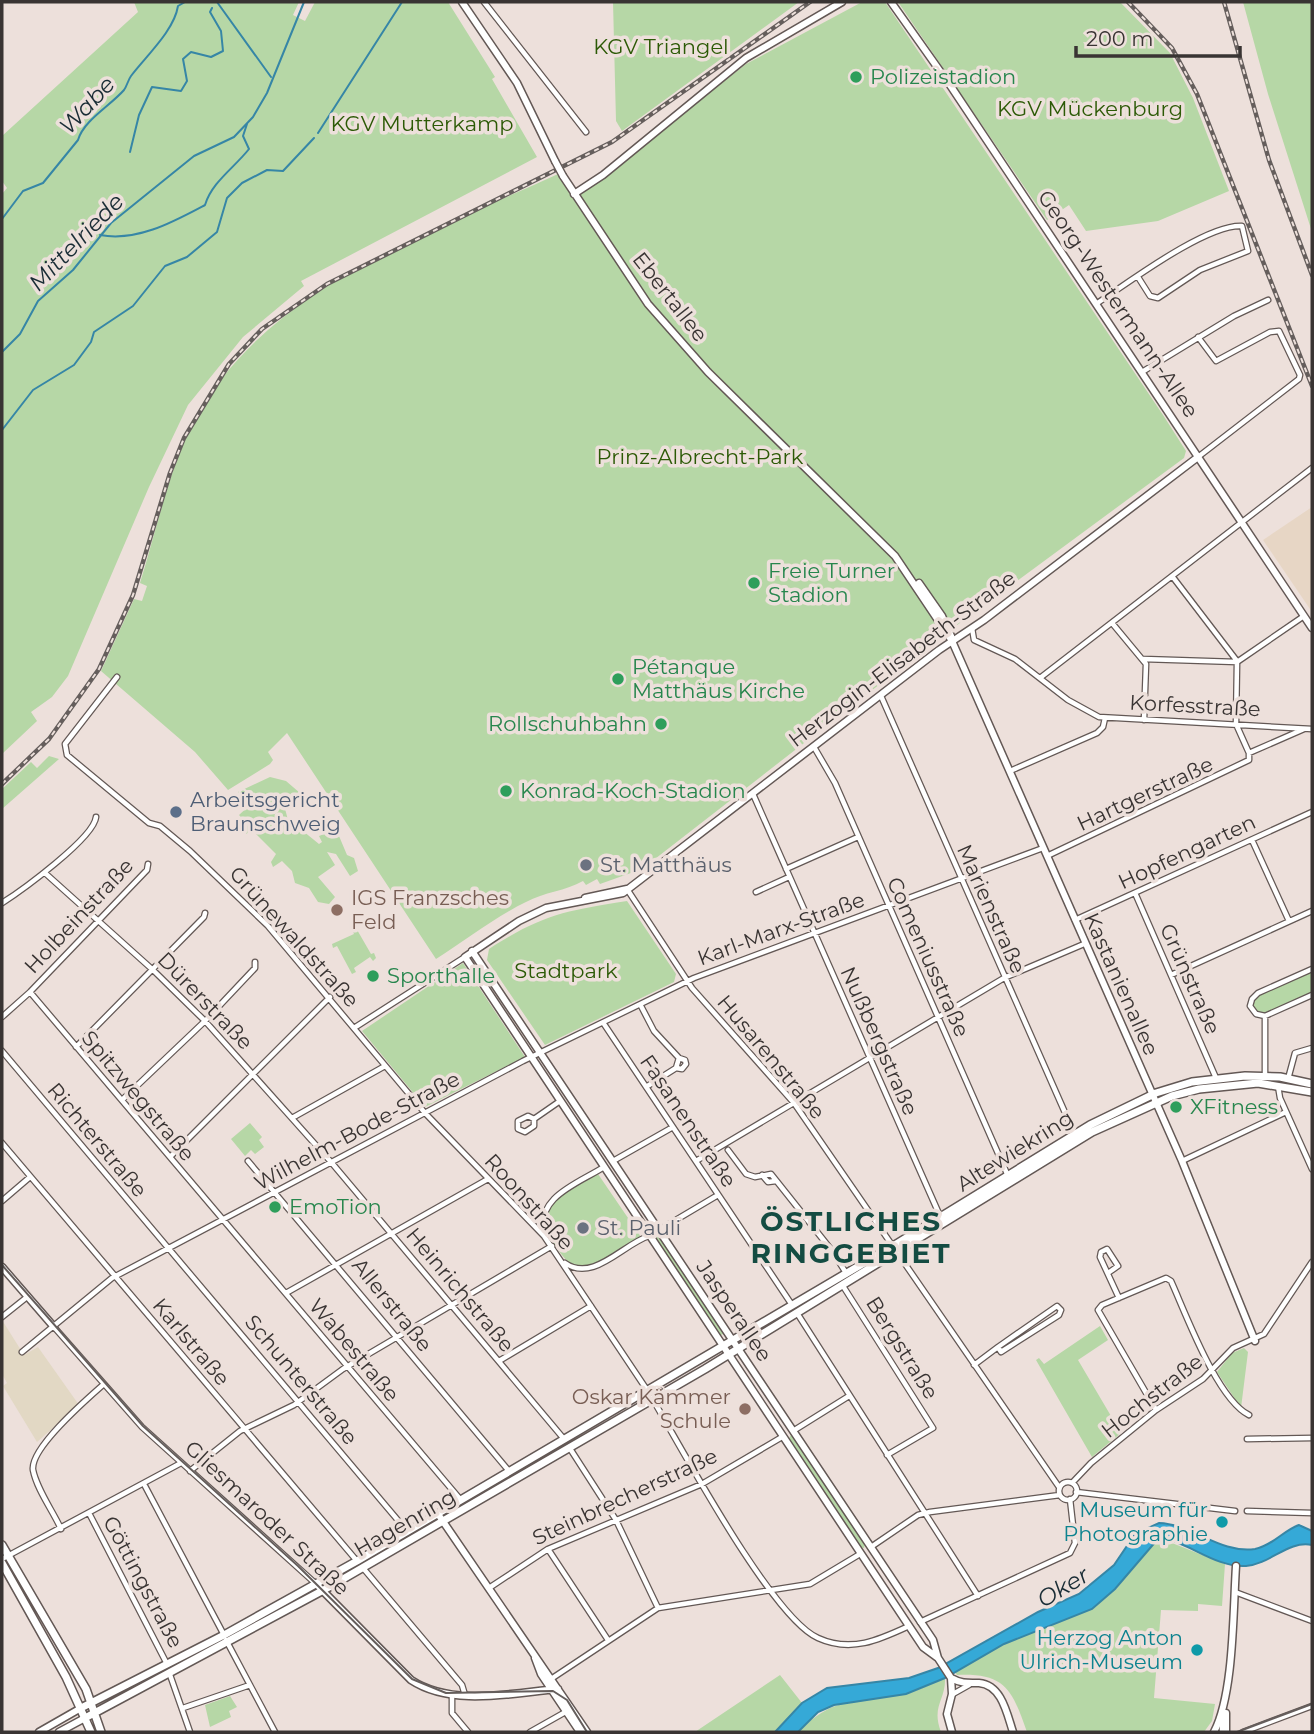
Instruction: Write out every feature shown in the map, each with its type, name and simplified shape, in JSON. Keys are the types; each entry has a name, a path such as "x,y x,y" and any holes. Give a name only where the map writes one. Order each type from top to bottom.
{"main road":[{"name":"Altewiekring","path":"722,1346 847,1274 894,1251 1074,1133 1151,1096 1180,1084 1216,1078 1265,1077 1312,1084"},
{"name":"Altewiekring","path":"727,1355 843,1286 941,1217 1092,1132 1182,1093 1214,1086 1278,1085 1312,1092"},
{"name":"Hagenring","path":"225,1638 408,1531 440,1518 461,1500 722,1346"},
{"name":"Hagenring","path":"85,1718 168,1668 363,1568 440,1518 727,1355"},
{"path":"2,1545 4,1559 91,1732"},
{"path":"4,1559 91,1702 100,1732"},
{"name":"Hagenring","path":"81,1708 168,1668"}],"street":[{"name":"Ebertallee","path":"462,2 513,75 574,194 648,304 708,372 878,537 907,571 952,641"},
{"path":"484,2 586,132"},
{"path":"574,194 603,175 746,58 842,2"},
{"name":"Georg-Westermann-Allee","path":"891,2 1312,628"},
{"path":"1096,304 1138,277 1196,241 1240,225 1248,251 1212,264 1155,299 1138,277"},
{"path":"1142,372 1198,337 1268,300"},
{"path":"1198,337 1216,361 1270,332 1279,331 1299,379 1198,457"},
{"name":"Herzogin-Elisabeth-Straße","path":"354,1028 533,913 627,889 1198,457"},
{"path":"1040,678 1312,468"},
{"path":"1171,576 1237,662 1236,724 1249,753"},
{"path":"1143,659 1237,662 1304,616"},
{"path":"1112,623 1143,659 1146,671 1144,720"},
{"path":"972,628 974,640 1004,652 1079,708 1105,718"},
{"name":"Kastanienallee","path":"952,641 1182,1161 1255,1341"},
{"name":"Grünewaldstraße","path":"117,677 65,744 67,755 211,869 268,926 425,1113"},
{"name":"Marienstraße","path":"881,696 1074,1133"},
{"name":"Korfesstraße","path":"1010,771 1097,733 1104,727 1105,718 1312,729"},
{"name":"Hartgerstraße","path":"1047,856 1232,771 1249,760 1249,753 1305,728"},
{"name":"Comeniusstraße","path":"814,747 830,772 1009,1178"},
{"name":"Nußbergstraße","path":"753,794 941,1217"},
{"name":"Hopfengarten","path":"1074,921 1312,812"},
{"path":"2,903 46,873 85,835 95,823 96,817"},
{"path":"786,869 858,837"},
{"path":"1252,840 1289,921"},
{"name":"Karl-Marx-Straße","path":"687,981 1043,848"},
{"name":"Holbeinstraße","path":"2,1017 100,921 147,870 148,864"},
{"name":"Dürerstraße","path":"46,873 205,1021 331,1162"},
{"path":"757,892 789,877"},
{"name":"Husarenstraße","path":"627,889 687,981 794,1103 1059,1487"},
{"name":"Grünstraße","path":"1135,892 1216,1078"},
{"path":"1171,975 1312,911"},
{"path":"76,1047 204,917 205,912"},
{"path":"696,1161 1004,978 1084,944"},
{"name":"Jasperallee","path":"472,951 933,1640 938,1658 951,1678 953,1694 947,1710 952,1732"},
{"name":"Jasperallee","path":"465,957 860,1554 923,1647 938,1658"},
{"path":"121,1100 205,1021 255,968 255,962"},
{"path":"1312,969 1253,997 1250,1003 1253,1012 1265,1016 1312,995"},
{"name":"Wilhelm-Bode-Straße","path":"22,1352 116,1276 531,1058 687,981"},
{"name":"Spitzwegstraße","path":"30,992 223,1220"},
{"path":"170,1157 330,997"},
{"path":"641,1006 654,1031 679,1058 685,1060 686,1064 682,1069 676,1068"},
{"path":"1265,1016 1265,1077"},
{"name":"Fasanenstraße","path":"604,1024 792,1306"},
{"path":"1288,1079 1295,1053 1312,1048"},
{"name":"Richterstraße","path":"2,1051 170,1248"},
{"path":"646,1087 676,1068 679,1058"},
{"path":"292,1118 384,1066"},
{"path":"1278,1085 1286,1112 1312,1169"},
{"path":"534,1119 560,1101"},
{"path":"1182,1161 1286,1112"},
{"name":"Roonstraße","path":"425,1113 544,1236 647,1390"},
{"path":"544,1236 544,1213 551,1200 673,1127"},
{"name":"Karlstraße","path":"2,1143 357,1561"},
{"path":"728,1150 746,1174 755,1177 769,1173 833,1252 847,1274"},
{"name":"Allerstraße","path":"248,1161 337,1263 509,1471"},
{"name":"Heinrichstraße","path":"331,1162 564,1439"},
{"path":"2,1201 30,1177"},
{"path":"286,1293 488,1179"},
{"path":"561,1260 576,1269 593,1267 718,1195"},
{"name":"Wabestraße","path":"223,1220 461,1500"},
{"path":"190,1471 245,1430 298,1401 348,1367 552,1247"},
{"name":"Schunterstraße","path":"170,1248 408,1531"},
{"path":"1108,1273 1118,1266 1107,1249 1100,1255 1108,1273 1119,1297"},
{"path":"1255,1341 1267,1331 1310,1271 1312,1262"},
{"name":"Gliesmaroder Straße","path":"2,1267 142,1427 315,1584 411,1680 431,1691 452,1695 555,1689"},
{"path":"1156,1410 1098,1311 1100,1306 1119,1297 1169,1278 1213,1371 1241,1411 1249,1415"},
{"name":"Bergstraße","path":"843,1286 933,1428 887,1455"},
{"path":"2,1317 27,1297"},
{"path":"499,1362 591,1306"},
{"path":"974,1365 998,1347 1054,1307 1060,1308 1059,1315 1004,1352 998,1347"},
{"path":"797,1314 978,1596"},
{"name":"Hochstraße","path":"1072,1483 1091,1463 1156,1410 1213,1371 1233,1348 1255,1341"},
{"path":"61,1529 35,1476 35,1455 104,1384"},
{"name":"Steinbrecherstraße","path":"489,1588 548,1549 702,1484 849,1396"},
{"path":"652,1398 702,1484 771,1590 805,1630 839,1644 875,1642 1070,1553 1075,1543 1070,1499 1076,1492"},
{"path":"1247,1439 1312,1438"},
{"path":"569,1447 616,1520 658,1608"},
{"path":"4,1559 145,1486 181,1463"},
{"path":"1060,1495 1059,1487 1062,1483 1072,1483 1076,1492"},
{"path":"145,1486 275,1732"},
{"path":"1076,1492 1235,1511"},
{"path":"549,1680 658,1608 815,1583 923,1514 1060,1495 1070,1499"},
{"path":"1247,1511 1312,1513"},
{"name":"Göttingstraße","path":"90,1515 168,1668 190,1732"},
{"path":"440,1518 534,1656 580,1732"},
{"path":"548,1549 608,1640"},
{"path":"1224,1732 1236,1566"},
{"path":"363,1568 462,1685 465,1695"},
{"path":"1234,1591 1312,1621"},
{"path":"951,1678 970,1684 983,1684 997,1692 1013,1732"},
{"path":"1224,1732 1222,1717 1227,1682"},
{"path":"953,1694 970,1684"},
{"path":"183,1709 250,1685"},
{"path":"452,1695 453,1716 468,1732"},
{"path":"1243,1732 1312,1706"},
{"path":"39,1732 81,1708"},
{"path":"530,1732 568,1710"},
{"path":"568,1710 587,1732"},
{"path":"1214,1732 1222,1717"},
{"path":"59,1732 85,1718"}],"shaded area":[{"path":"1312,507 1312,612 1263,540"},
{"path":"2,1320 24,1355 38,1347 79,1405 37,1442 3,1386 7,1383 2,1374"}],"green space":[{"name":"KGV Mutterkamp","path":"134,2 299,2 293,15 305,21 315,2 448,2 495,77 492,79 537,157 301,281 304,286 243,337 188,405 149,487 68,676 52,697 31,712 37,721 2,754 2,194 7,188 2,181 2,136 138,12"},
{"name":"KGV Triangel","path":"613,2 799,2 622,131 616,121"},
{"name":"Prinz-Albrecht-Park","path":"862,2 885,2 1163,415 1186,451 1184,458 934,642 642,869 600,884 597,879 586,885 583,881 533,899 503,915 436,959 287,733 268,752 273,760 270,764 228,790 195,752 101,671 134,599 142,601 147,586 140,583 169,484 191,427 221,379 259,338 303,302 402,244 558,174 572,197 590,187 746,64"},
{"name":"KGV Mückenburg","path":"898,2 1120,2 1170,53 1193,98 1229,191 1158,221 1086,231 1069,205 1047,220"},
{"path":"1243,2 1312,2 1312,232 1268,94"},
{"path":"49,756 59,759 2,809 2,789 31,762 37,768"},
{"path":"270,777 286,781 300,793 284,805 288,820 298,822 303,831 319,844 322,842 319,836 332,831 339,836 347,855 354,858 358,871 350,876 336,854 327,852 335,865 318,877 335,897 329,904 318,902 309,888 295,883 292,871 282,861 273,867 271,862 276,854 252,830 246,834 242,831 248,825 239,815 251,804 238,792"},
{"name":"Stadtpark","path":"627,901 676,974 674,982 545,1045 487,960 489,949 540,921 587,908"},
{"path":"356,928 376,958 373,961 370,957 354,968 356,972 352,974 337,946 333,948 332,944 354,934 352,930"},
{"name":"Stadtpark","path":"463,963 525,1057 425,1107 362,1031"},
{"path":"1312,969 1312,995 1265,1016 1251,1009 1253,997"},
{"path":"250,1123 262,1137 259,1140 264,1147 255,1154 251,1150 245,1156 231,1139"},
{"path":"598,1174 641,1237 598,1263 578,1267 564,1258 549,1234 546,1221 548,1211 563,1195"},
{"path":"659,1235 725,1333 719,1336 654,1238"},
{"path":"1100,1326 1108,1340 1078,1360 1121,1433 1092,1457 1036,1360 1039,1358 1044,1364"},
{"path":"1244,1348 1248,1352 1241,1408 1217,1372 1232,1353"},
{"path":"791,1435 865,1543 864,1548 859,1547 788,1440"},
{"path":"1162,1539 1225,1564 1222,1606 1198,1604 1198,1611 1161,1610 1154,1698 1215,1704 1212,1721 1204,1732 1027,1732 1017,1705 1005,1687 987,1677 957,1675 955,1672 1004,1644 1092,1609 1117,1588 1152,1543"},
{"path":"780,1675 802,1703 775,1732 695,1732"},
{"path":"945,1678 938,1709 941,1732 798,1732 824,1711 836,1706 904,1694"},
{"path":"230,1696 237,1707 229,1711 231,1717 210,1727 205,1705"}],"water":[{"path":"1159,1523 1183,1528 1218,1543 1242,1549 1261,1547 1299,1525 1312,1531 1312,1545 1295,1546 1246,1566 1221,1562 1176,1542 1157,1540 1115,1589 1092,1609 1004,1644 945,1678 906,1694 834,1705 818,1712 798,1732 775,1732 802,1703 827,1688 909,1678 938,1668 1038,1612 1079,1594 1114,1565 1135,1534"}],"waterway":[{"name":"Wabe","path":"2,219 23,191 43,183 86,126 124,90 131,76 171,25 178,6 185,2"},
{"path":"217,2 271,77"},
{"name":"Mittelriede","path":"2,352 20,334 38,301 73,270 111,223 194,156 234,137 253,117 267,93 304,2"},
{"path":"318,133 402,2"},
{"path":"130,152 139,115 152,87 181,91 187,81 183,59 191,52 211,57 223,51 221,31 210,12 212,8"},
{"path":"100,235 128,236 141,233 167,224 205,205 218,182 249,149 243,136 247,124"},
{"path":"2,430 33,390 74,365 91,342 94,332 133,306 165,266 187,257 217,232 227,198 242,183 267,170 283,171 314,138"}],"tram line":[{"path":"2,1265 143,1426 298,1566 412,1679 446,1693 553,1691 567,1700 587,1732"},
{"path":"1237,1732 1312,1704"}],"railway":[{"path":"2,784 49,739 99,669 133,595 170,473 184,438 229,364 262,329 327,284 612,142 810,2"},
{"path":"1128,2 1172,48 1197,94 1312,386"},
{"path":"1224,2 1269,160 1312,275"}],"place":[{"name":"Polizeistadion","path":"856,77"},
{"name":"Freie Turner Stadion","path":"754,583"},
{"name":"Pétanque Matthäus Kirche","path":"618,679"},
{"name":"Rollschuhbahn","path":"661,724"},
{"name":"Konrad-Koch-Stadion","path":"506,791"},
{"name":"Arbeitsgericht Braunschweig","path":"176,812"},
{"name":"St. Matthäus","path":"586,865"},
{"name":"IGS Franzsches Feld","path":"337,910"},
{"name":"Sporthalle","path":"373,976"},
{"name":"XFitness","path":"1176,1107"},
{"name":"EmoTion","path":"275,1207"},
{"name":"St. Pauli","path":"583,1228"},
{"name":"Oskar Kämmer Schule","path":"745,1409"},
{"name":"Museum für Photographie","path":"1222,1522"},
{"name":"Herzog Anton Ulrich-Museum","path":"1197,1650"}],"district":[{"name":"ÖSTLICHES RINGGEBIET","path":"851,1237"}],"water label":[{"name":"Oker","path":"1063,1587"}]}
